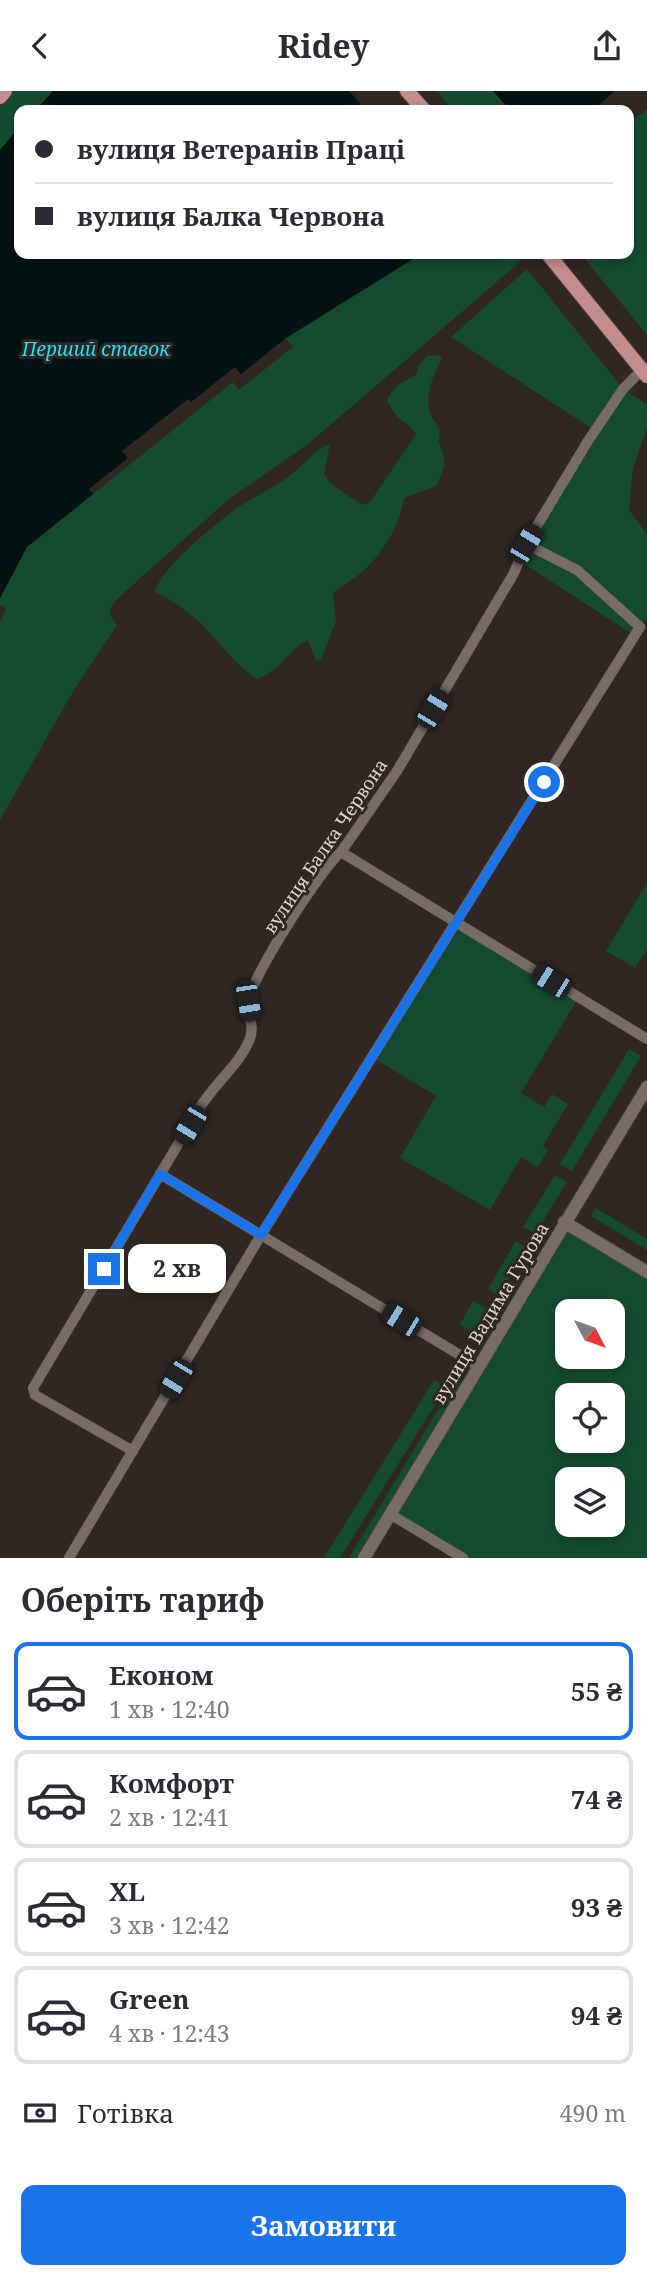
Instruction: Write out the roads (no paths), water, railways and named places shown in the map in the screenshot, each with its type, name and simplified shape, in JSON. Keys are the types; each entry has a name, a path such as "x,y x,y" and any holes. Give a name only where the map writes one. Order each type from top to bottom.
{"main road":[{"path":"0,97 5,91"},
{"path":"407,91 420,105"},
{"path":"552,259 645,373"}],"street":[{"name":"вулиця Балка Червона","path":"133,1451 35,1395 33,1388 205,1099 250,1040 252,1024 248,1001 258,978 331,860 341,852 397,771 514,573 526,544 595,430 623,389 645,373"},
{"path":"69,1558 261,1235 640,627 577,571 526,544"},
{"path":"341,852 647,1039"},
{"name":"вулиця Вадима Гурова","path":"364,1558 647,1087"},
{"path":"160,1174 478,1366"},
{"path":"564,1222 647,1272"},
{"path":"390,1514 463,1558"}],"water":[{"path":"53,91 349,91 362,105 40,105"},
{"path":"493,91 615,91 599,105 506,105"},
{"name":"Перший ставок","path":"14,134 14,259 413,259 286,338 241,374 235,367 191,402 188,399 122,451 128,458 89,489 93,494 27,547 0,598 0,150"}]}
